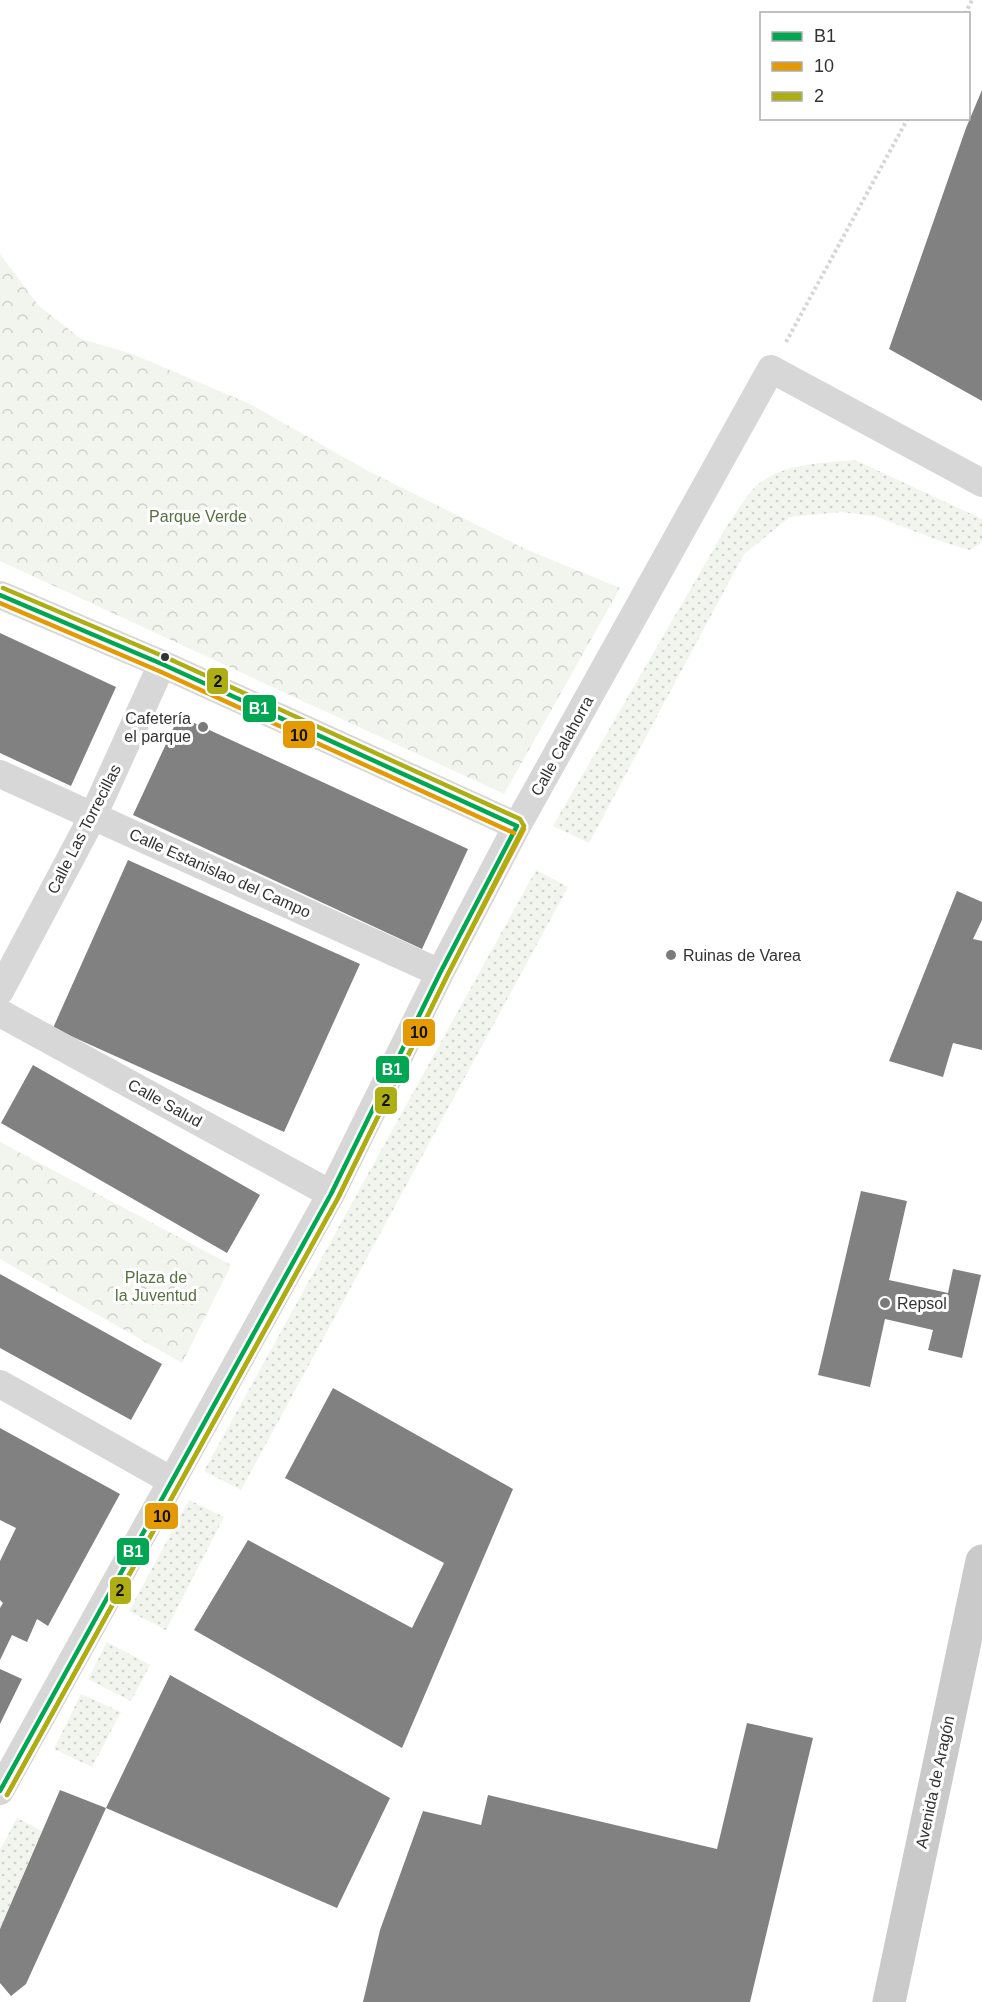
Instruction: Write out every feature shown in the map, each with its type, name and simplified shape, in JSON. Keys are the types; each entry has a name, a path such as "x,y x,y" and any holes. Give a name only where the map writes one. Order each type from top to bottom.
{"main road":[{"name":"Avenida de Aragón","path":"889,2002 982,1561"}],"street":[{"path":"771,369 982,483"},
{"name":"Calle Calahorra","path":"0,1791 331,1194 440,973 517,826 771,369"},
{"path":"0,596 162,664 517,826"},
{"name":"Calle Las Torrecillas","path":"0,991 93,816 162,664"},
{"name":"Calle Estanislao del Campo","path":"0,774 440,973"},
{"name":"Calle Salud","path":"0,1013 331,1194"},
{"path":"0,1384 172,1481"}],"path":[{"path":"771,369 907,120"}],"green space":[{"name":"Parque Verde","path":"0,254 38,305 81,339 132,354 250,404 368,471 523,548 620,588 504,794 0,561"},
{"path":"855,460 982,519 982,543 970,550 875,516 841,512 790,517 744,554 589,843 553,826 727,526 751,492 771,476 794,467"},
{"path":"536,870 568,887 241,1490 204,1471"},
{"name":"Plaza de la Juventud","path":"0,1142 231,1265 182,1363 0,1259"},
{"path":"189,1500 224,1517 166,1630 129,1611"},
{"path":"107,1642 150,1665 131,1701 88,1679"},
{"path":"81,1694 121,1712 92,1767 54,1749"},
{"path":"17,1818 42,1831 0,1929 0,1850"}],"building":[{"path":"982,90 982,401 889,349"},
{"path":"0,633 116,687 71,786 0,753"},
{"path":"179,716 468,849 422,949 133,815"},
{"path":"128,860 360,964 284,1132 53,1028"},
{"path":"957,891 982,902 982,920 973,939 982,941 982,1050 953,1043 943,1077 889,1061"},
{"path":"33,1065 260,1195 227,1253 1,1123"},
{"path":"861,1191 907,1201 889,1280 948,1293 953,1269 981,1275 962,1358 928,1350 933,1330 885,1319 870,1387 818,1375"},
{"path":"0,1274 162,1364 131,1420 0,1348"},
{"path":"333,1388 513,1489 402,1748 194,1630 248,1540 412,1628 444,1563 285,1478"},
{"path":"0,1428 120,1494 48,1626 37,1619 27,1642 12,1635 0,1660 0,1608 3,1603 0,1600 0,1561 16,1528 0,1520"},
{"path":"0,1669 22,1679 0,1724"},
{"path":"170,1675 390,1798 337,1908 106,1808"},
{"path":"747,1723 813,1738 750,2002 363,2002 380,1930 423,1811 481,1825 488,1795 717,1849"},
{"path":"60,1790 106,1808 26,1984 11,1996 0,1983 0,1929"}],"transit line":[{"name":"2","path":"3,588 165,657 520,819 524,826 338,1198 7,1795"},
{"name":"B1","path":"0,595 162,664 517,826"},
{"name":"10","path":"0,603 159,671 514,833"},
{"name":"B1","path":"0,1791 331,1194 440,973 517,826"},
{"name":"10","path":"7,1795 338,1198 447,976 524,829"}],"place":[{"name":"Cafetería el parque","path":"203,727"},
{"name":"Ruinas de Varea","path":"671,955"},
{"name":"Repsol","path":"885,1303"}]}
